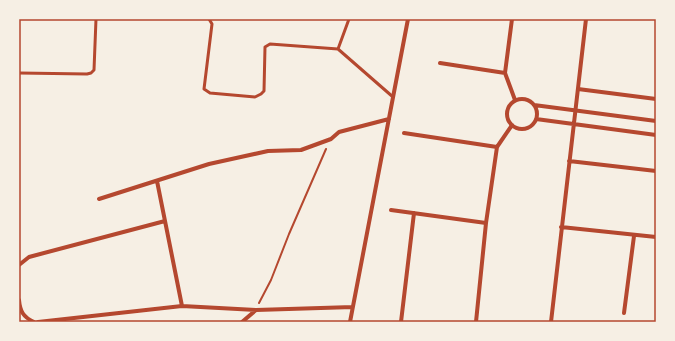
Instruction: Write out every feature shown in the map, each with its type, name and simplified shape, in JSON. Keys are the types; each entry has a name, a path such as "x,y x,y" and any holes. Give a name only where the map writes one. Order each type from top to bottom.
{"street":[{"path":"350,322 408,19"},
{"path":"512,19 505,73 515,100"},
{"path":"551,322 586,19"},
{"path":"440,63 505,73"},
{"path":"578,89 656,99"},
{"path":"534,105 536,109 536,119 534,124 525,129 520,129 508,121 508,107 515,100 525,99 534,105 656,121"},
{"path":"99,199 209,164 268,151 301,150 330,139 339,132 389,119"},
{"path":"536,119 656,135"},
{"path":"476,322 486,223 498,146 512,125"},
{"path":"404,134 498,146"},
{"path":"569,161 656,171"},
{"path":"158,181 182,306"},
{"path":"391,210 486,223"},
{"path":"401,322 414,213"},
{"path":"19,265 29,257 165,221"},
{"path":"561,227 634,236 656,237"},
{"path":"624,313 634,236"},
{"path":"19,300 20,310 26,319 34,322"},
{"path":"38,322 182,306 256,310 353,307"},
{"path":"242,322 256,310"}],"lane":[{"path":"19,73 91,73 94,70 96,19"},
{"path":"209,19 212,24 204,89 210,93 255,97 261,94 264,91 265,47 270,44 338,49 394,97"},
{"path":"338,49 349,19"}],"path":[{"path":"256,310 271,280 330,139"}]}
